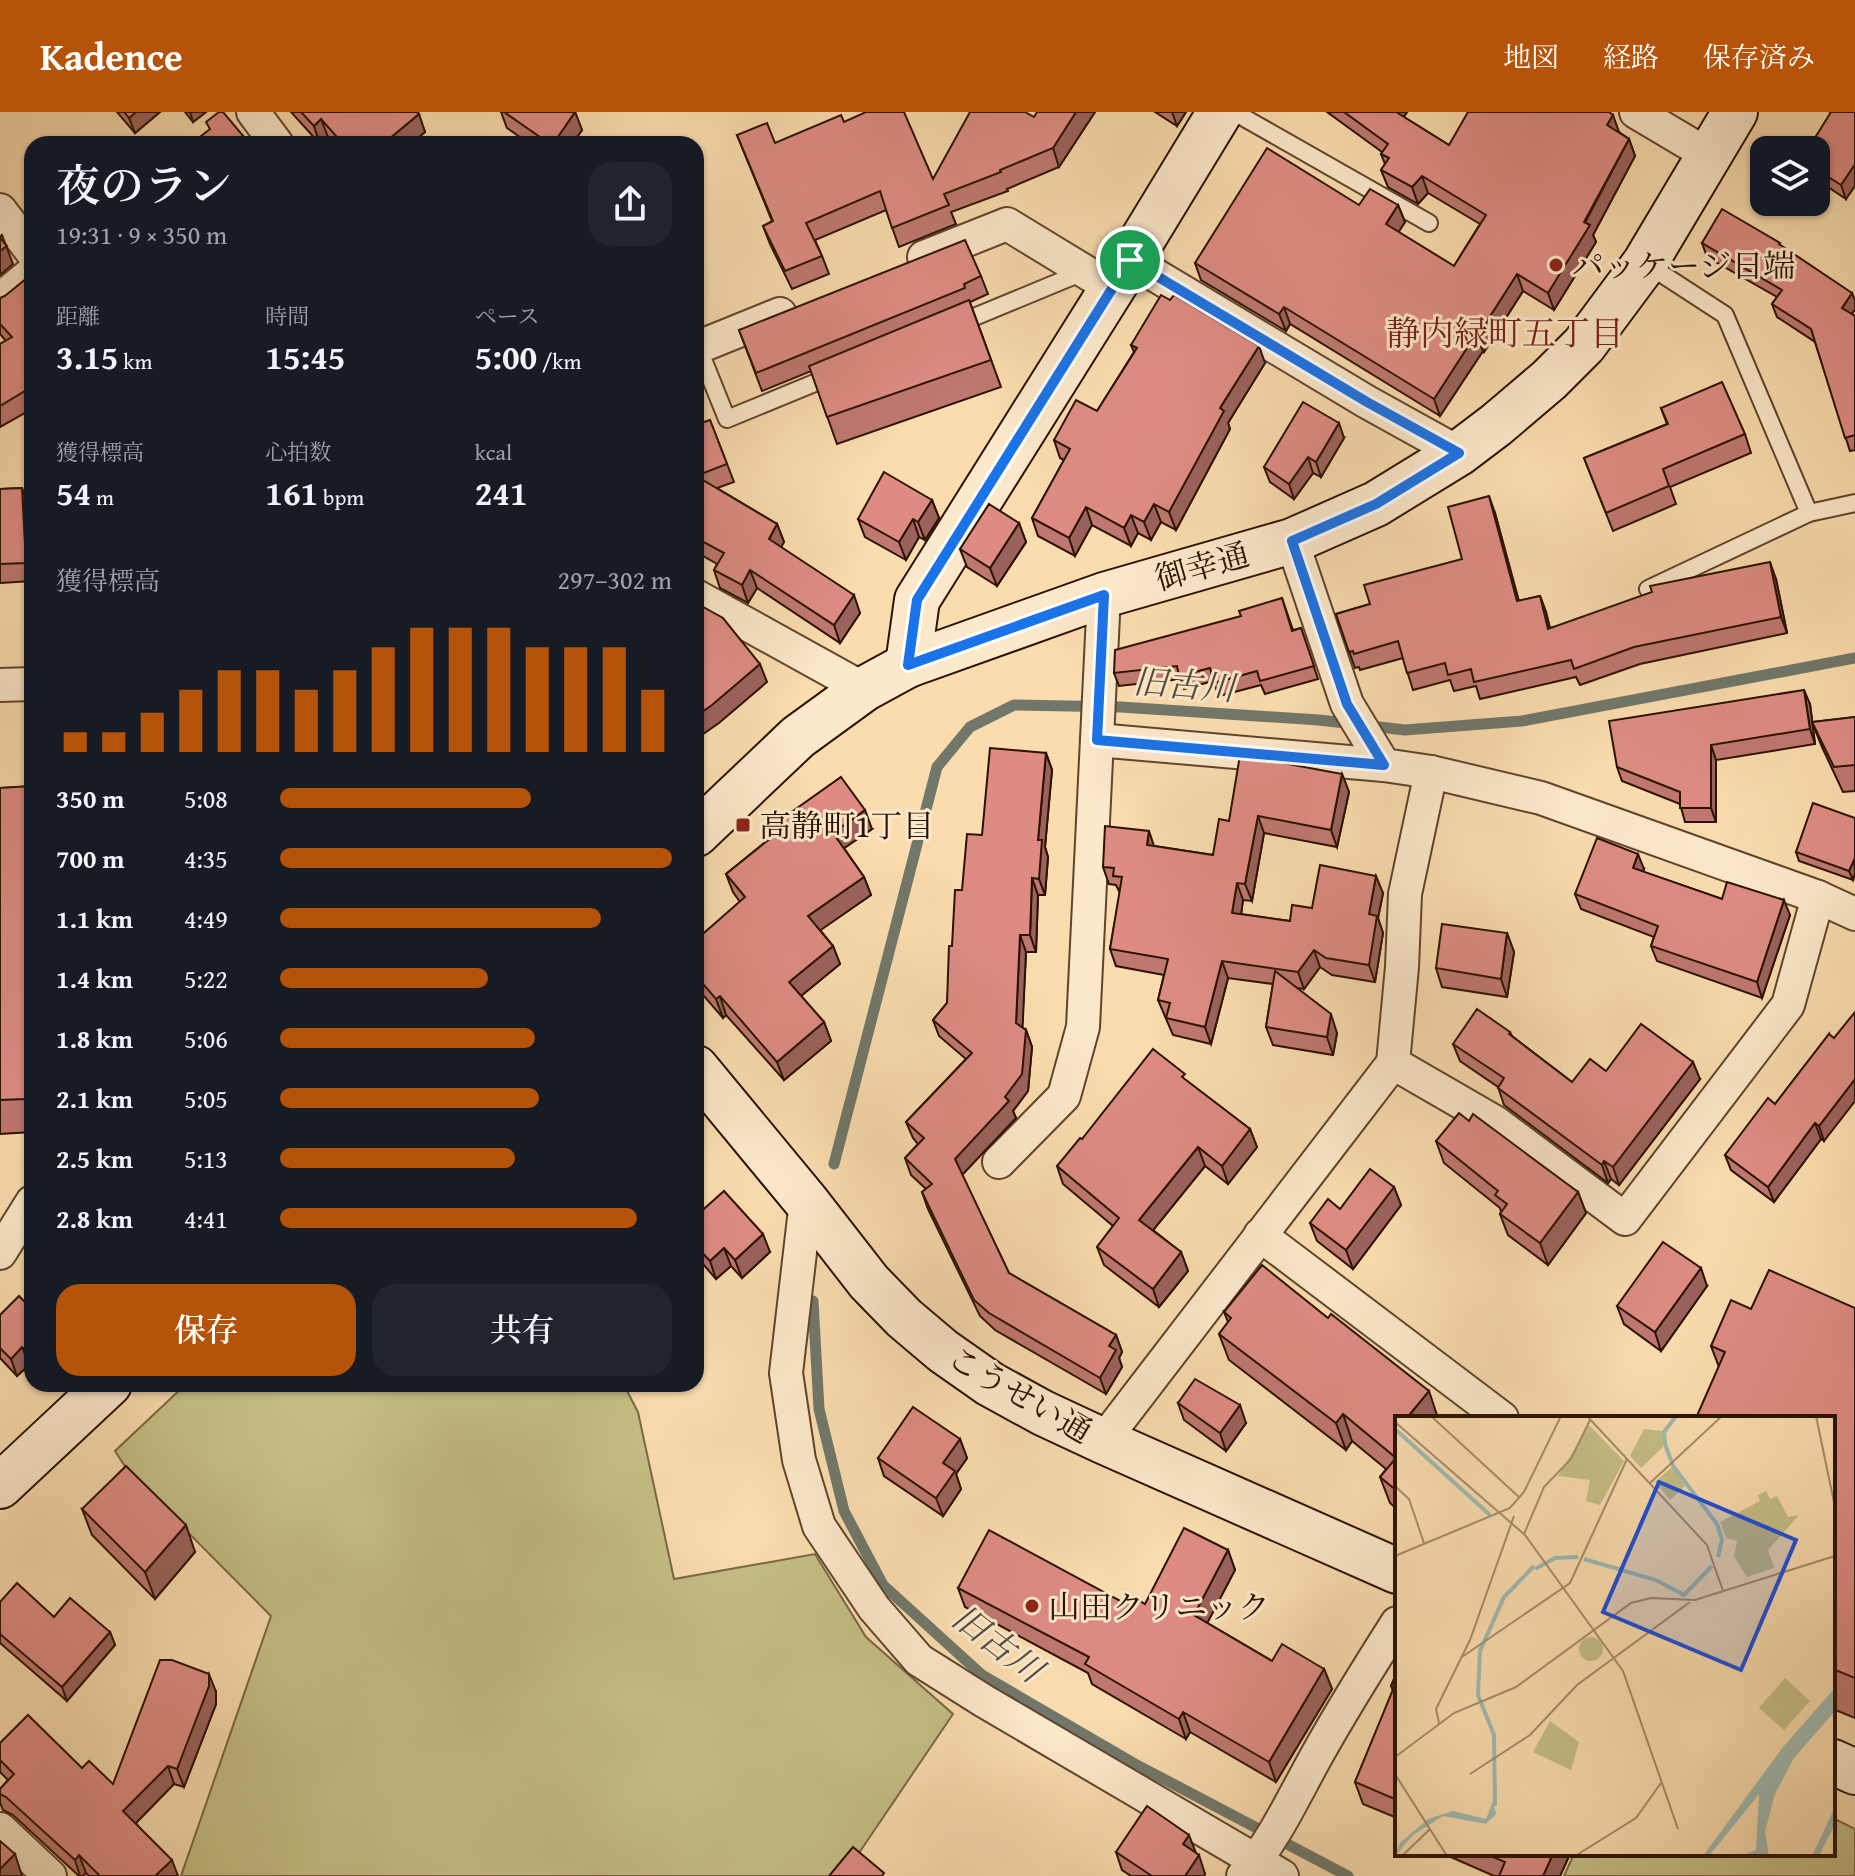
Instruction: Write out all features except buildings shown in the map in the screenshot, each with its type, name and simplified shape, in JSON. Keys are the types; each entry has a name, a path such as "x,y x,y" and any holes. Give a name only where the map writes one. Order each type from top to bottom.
{"street":[{"path":"253,112 271,136"},
{"path":"908,665 917,600 1108,273 1220,112"},
{"path":"1636,112 1710,156"},
{"name":"御幸通","path":"704,826 798,737 864,689 908,665 1104,595 1292,541 1376,504 1459,453 1549,380 1584,345 1645,263 1735,112"},
{"path":"0,210 24,242"},
{"path":"904,265 1007,224 1367,402 1459,453"},
{"path":"0,299 24,280"},
{"path":"704,344 801,306"},
{"path":"1292,541 1347,704 1380,759"},
{"path":"999,1162 1064,1096 1083,1027 1104,595"},
{"path":"704,600 864,689"},
{"path":"0,685 24,684"},
{"path":"1097,735 1380,759 1541,798 1818,897 1855,914"},
{"path":"1103,1441 1393,1063 1405,894 1431,772"},
{"path":"1393,1063 1495,1122 1625,1219 1788,1005 1818,897"},
{"name":"こうせい通","path":"704,1078 869,1282 904,1318 943,1351 990,1384 1043,1413 1395,1570"},
{"path":"806,1201 786,1373 799,1460 819,1526 874,1608 919,1660 997,1709 1265,1857 1347,1702 1395,1626"},
{"path":"0,1253 24,1217"},
{"path":"1260,1235 1499,1416"},
{"path":"0,1486 100,1392"},
{"path":"1835,1763 1855,1772"},
{"path":"0,1829 50,1876"}],"lane":[{"path":"1234,112 1429,223"},
{"path":"1645,263 1725,315 1809,513"},
{"path":"941,331 1108,273"},
{"path":"704,364 727,419 855,366"},
{"path":"1648,589 1809,513 1855,503"}],"shaded area":[{"path":"178,1392 628,1392 638,1412 674,1579 815,1554 866,1637 953,1714 859,1853 839,1876 181,1876 271,1616 130,1474 115,1451"},
{"path":"1835,1819 1855,1829 1855,1876 1564,1876 1573,1856 1835,1856"}],"waterway":[{"name":"旧古川","path":"834,1164 937,767 970,727 1014,705 1121,707 1319,720 1405,730 1522,721 1855,658"},
{"name":"旧古川","path":"813,1301 819,1409 844,1511 883,1585 982,1675 1135,1764 1348,1876"}],"place":[{"name":"パッケージ日端","path":"1556,265"},
{"name":"高静町1丁目","path":"743,825"},
{"name":"山田クリニック","path":"1032,1606"}],"district":[{"name":"静内緑町五丁目","path":"1505,332"}],"route":[{"path":"1130,260 1367,402 1459,453 1376,504 1292,541 1347,704 1384,765 1097,740 1104,595 908,665 917,600 1130,260"}]}
